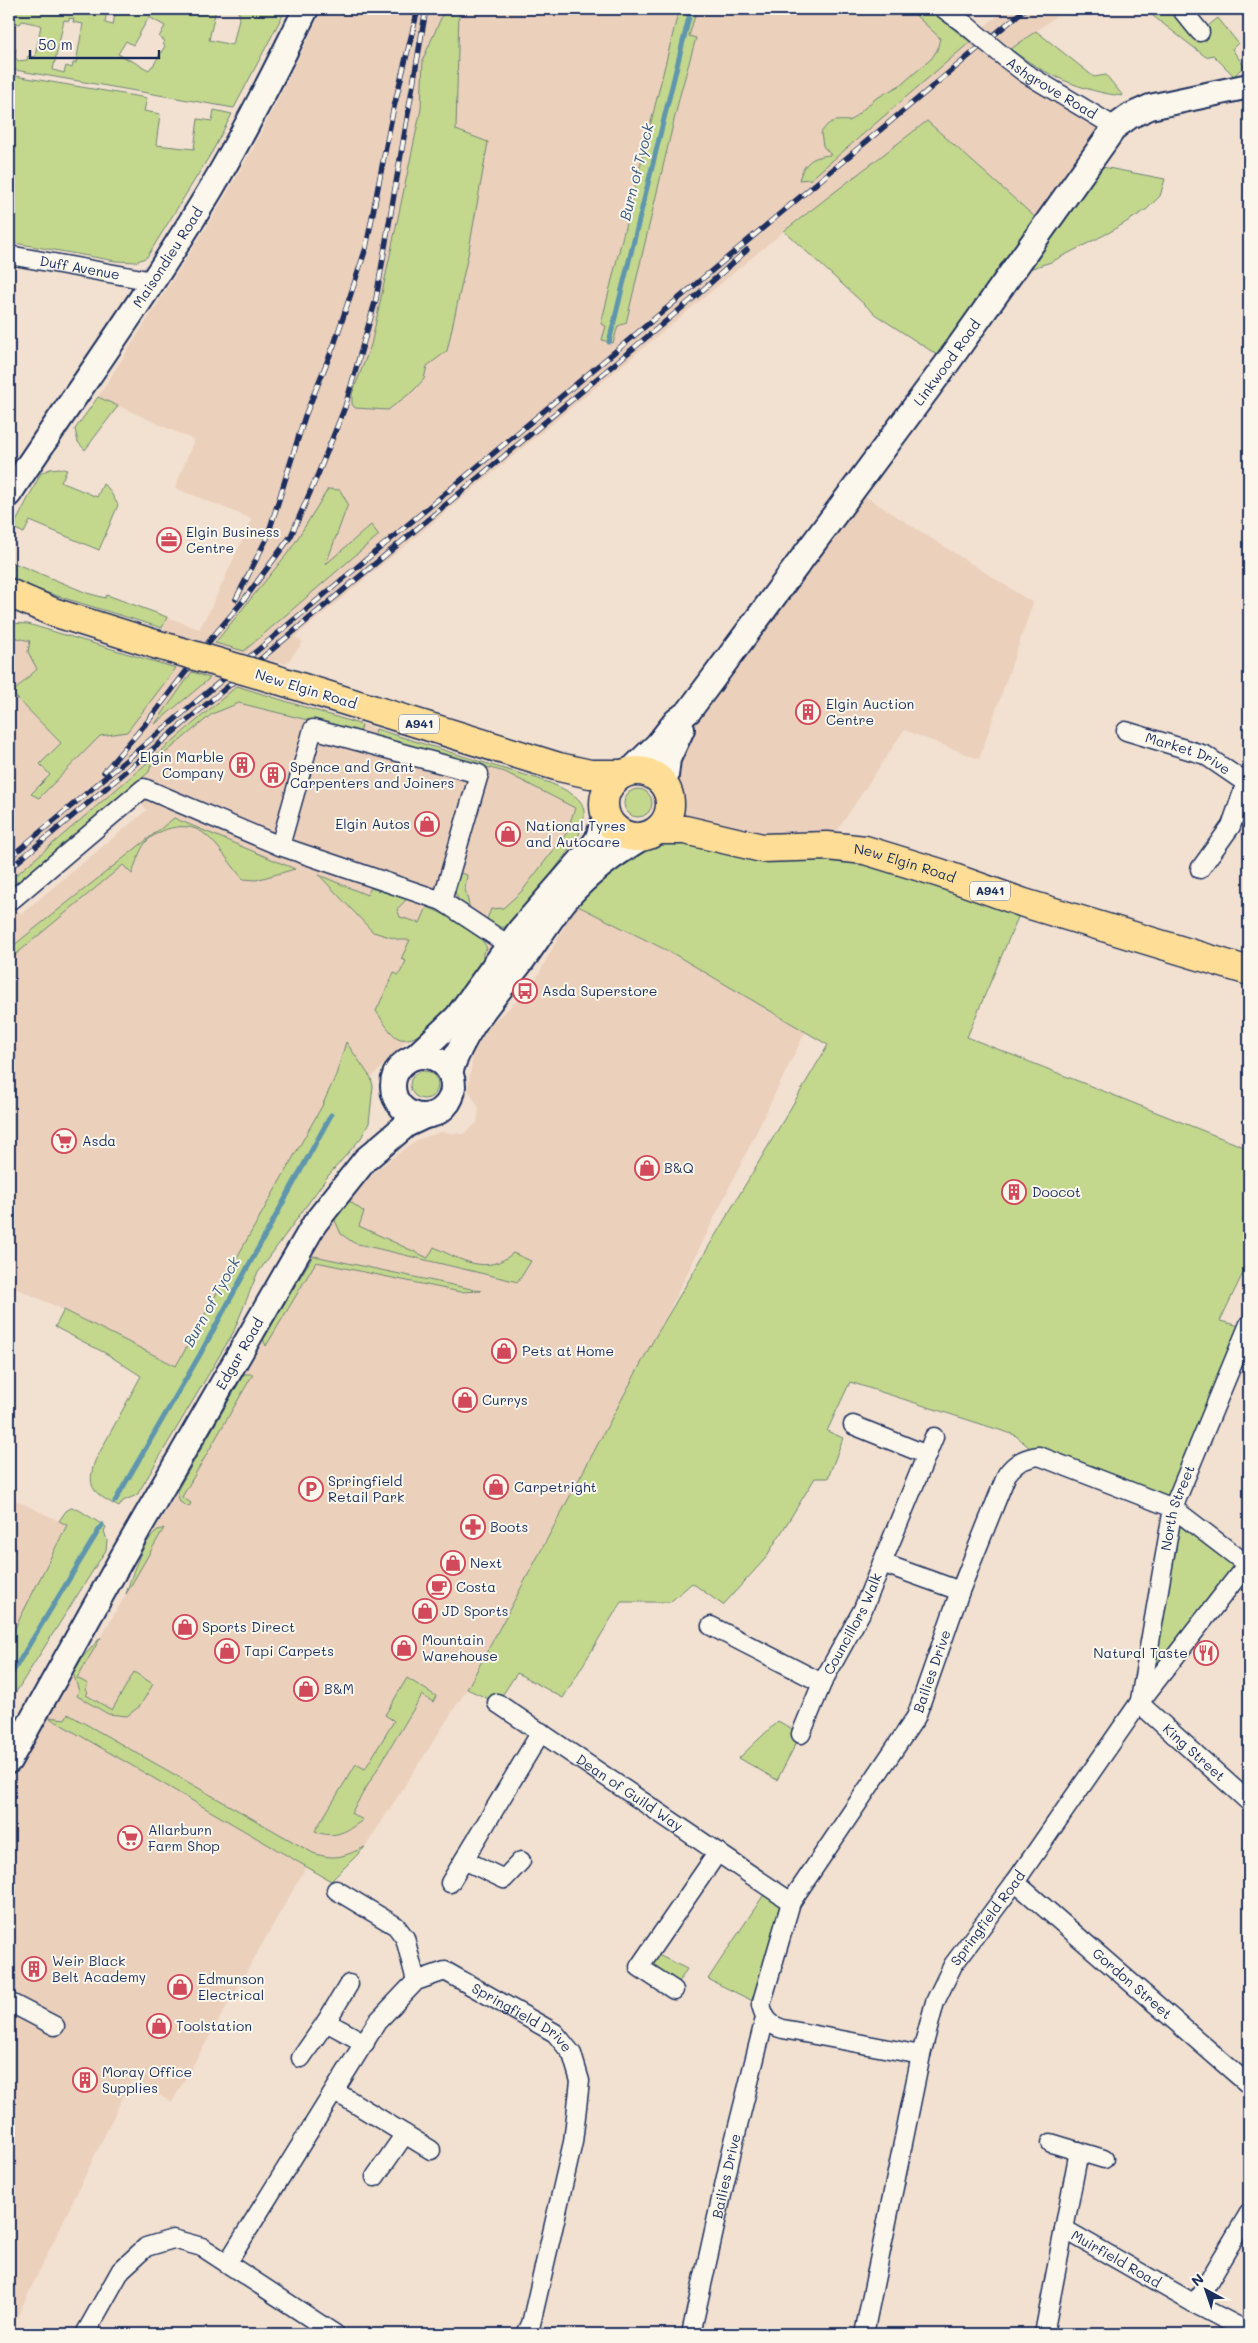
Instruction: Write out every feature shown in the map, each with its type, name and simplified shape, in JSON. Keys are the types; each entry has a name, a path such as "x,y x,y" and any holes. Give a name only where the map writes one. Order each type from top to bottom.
{"main road":[{"name":"New Elgin Road","path":"9,593 53,612 559,768 590,774 626,773"},
{"name":"New Elgin Road","path":"9,608 20,607 53,612"},
{"name":"New Elgin Road","path":"559,768 581,784 605,811"},
{"path":"646,772 657,776 667,790 670,813 666,822 652,833 631,836 620,832 614,828 605,811 607,790 615,779 626,773 646,772"},
{"name":"New Elgin Road","path":"667,790 684,810 727,840"},
{"name":"New Elgin Road","path":"652,833 685,830 762,848 827,846 865,850 1024,903 1249,971"}],"street":[{"name":"Maisondieu Road","path":"9,494 153,281 239,141 306,9"},
{"name":"Ashgrove Road","path":"944,9 1025,73 1114,127"},
{"path":"1181,9 1200,32"},
{"name":"Linkwood Road","path":"667,790 668,758 689,711 943,370 1114,127 1130,116 1150,107 1249,86"},
{"name":"Duff Avenue","path":"9,255 153,281"},
{"name":"Linkwood Road","path":"626,773 658,744 676,721 689,711"},
{"path":"280,846 313,729 479,774 442,901"},
{"name":"Market Drive","path":"1126,731 1205,755 1247,782 1231,826 1200,870"},
{"path":"13,899 144,788 280,846 442,901 517,951"},
{"path":"450,1072 458,1049 467,1032 517,951 597,840 605,811"},
{"path":"416,1056 425,1055 442,1061 450,1072 454,1087 452,1098 446,1106 438,1112 425,1116 408,1112 396,1098 393,1090 396,1072 408,1060 416,1056 457,1017 583,881 606,860 652,833"},
{"name":"Edgar Road","path":"365,1160 396,1098"},
{"name":"Edgar Road","path":"9,1761 123,1556 305,1239 327,1205 365,1160 406,1125 425,1116"},
{"name":"North Street","path":"1139,1702 1173,1508 1249,1327"},
{"path":"853,1425 927,1455"},
{"name":"Councillors Walk","path":"801,1734 822,1683 863,1609 934,1436"},
{"name":"Bailies Drive","path":"691,2334 732,2150 765,2018 761,2005 791,1902 916,1717 960,1591 1007,1474 1014,1465 1027,1458 1039,1456 1173,1508 1248,1565"},
{"name":"Edgar Road","path":"9,1729 73,1626 123,1556"},
{"name":"Councillors Walk","path":"882,1563 960,1591"},
{"name":"Springfield Road","path":"864,2334 921,2055 935,2002 953,1965 1015,1882 1139,1702 1248,1565"},
{"name":"Councillors Walk","path":"711,1626 822,1683"},
{"name":"King Street","path":"1139,1702 1249,1802"},
{"name":"Dean of Guild Way","path":"497,1703 791,1902"},
{"path":"450,1883 541,1732"},
{"path":"674,1990 639,1967 718,1852"},
{"path":"464,1860 504,1879 520,1861"},
{"name":"Gordon Street","path":"1015,1882 1249,2085"},
{"path":"336,1890 396,1926 405,1938 416,1981"},
{"name":"Springfield Drive","path":"228,2262 336,2092 377,2022 416,1981 445,1971 556,2033 572,2054 580,2081 573,2142 531,2324 526,2334"},
{"path":"302,2058 349,1984"},
{"path":"9,2002 55,2026"},
{"path":"765,2018 772,2026 783,2029 921,2055"},
{"path":"326,2022 365,2043"},
{"path":"336,2092 431,2150"},
{"path":"376,2177 405,2134"},
{"path":"1051,2142 1104,2159"},
{"name":"Muirfield Road","path":"1044,2334 1078,2151"},
{"path":"1195,2304 1249,2213"},
{"name":"Muirfield Road","path":"1064,2229 1195,2304 1249,2332"},
{"path":"84,2334 121,2270 146,2247 173,2240 202,2247 228,2262 335,2334"}],"shaded area":[{"path":"323,9 679,9 602,324 606,326 613,343 618,325 626,323 680,95 696,38 689,37 697,9 928,9 959,33 972,17 984,27 1006,9 1066,9 1012,49 1015,52 1009,60 1115,127 1045,226 927,121 784,231 295,637 303,642 286,664 275,661 243,687 509,770 576,797 583,807 584,824 577,839 484,963 427,1029 407,1040 371,1078 373,1086 372,1106 369,1123 361,1138 328,1176 257,1274 233,1333 204,1383 137,1495 123,1501 119,1507 175,1367 77,1316 9,1285 9,915 16,909 21,914 147,810 127,790 9,890 9,636 150,660 167,617 199,629 211,608 252,519 175,488 194,440 98,397 216,212 256,143"},
{"path":"855,490 1033,603 979,759 904,730 827,846 666,822 670,813 670,795 668,789 652,774 689,711"},
{"path":"576,905 810,1022 661,1327 467,1689 365,1847 331,1881 306,1867 172,2102 131,2080 9,2334 9,1786 82,1658 101,1637 126,1594 136,1563 340,1208 379,1168 417,1140 440,1132 463,1134 477,1123 479,1108 468,1089 473,1054 492,1023 525,994 536,979"},
{"path":"9,1497 80,1531 9,1656"}],"green space":[{"path":"9,9 107,9 105,23 113,25 116,9 216,9 209,40 233,45 240,14 238,13 239,9 286,9 234,108 9,69 9,48 16,49 15,57 18,61 27,60 28,56 35,57 41,25 22,21 20,24 9,22","holes":["149,17 165,26 159,37 165,41 163,44 165,46 149,70 118,54 126,41 133,45","69,18 74,19 73,22 83,24 76,63 73,63 72,68 66,66 64,73 53,70 64,20 69,21"]},
{"path":"445,9 459,9 456,130 488,142 468,255 447,351 427,366 424,379 413,391 388,410 355,408 352,404 352,394 371,345 421,109 423,59"},
{"path":"679,9 697,9 689,36 696,38 680,95 626,323 618,326 613,343 602,340 606,326 601,324"},
{"path":"909,9 928,9 970,42 811,179 799,180 806,165 819,157 831,155 823,146 821,133 830,123 850,121 875,99 902,84 932,58 937,50 940,38"},
{"path":"1144,9 1168,9 1193,38 1218,18 1238,43 1232,49 1244,66 1234,76 1213,55 1206,57"},
{"path":"1036,31 1094,77 1106,75 1123,96 1093,90 1064,80 1036,66 1011,49"},
{"path":"9,75 147,98 144,111 160,114 156,145 194,149 198,119 212,121 214,110 232,114 212,152 147,257 136,262 116,261 9,242"},
{"path":"927,121 1045,226 1087,164 1165,179 1160,196 1146,210 1110,232 1051,262 1010,275 948,362 876,315 784,231"},
{"path":"98,397 118,406 85,450 78,442 75,429"},
{"path":"60,468 67,470 61,482 97,497 103,484 108,488 118,505 99,550 30,521 24,533 13,528 41,473 50,469"},
{"path":"328,489 340,490 348,504 326,564 371,525 379,535 244,651 215,643 291,549"},
{"path":"9,561 87,593 105,598 107,595 167,617 162,628 25,586 9,575"},
{"path":"9,623 28,624 176,668 127,732 100,736 39,798 31,794 50,775 40,764 61,743 12,693 37,669 28,652 30,641 9,636"},
{"path":"192,672 210,678 155,724"},
{"path":"237,686 362,725 360,733 239,703 212,714 151,765 149,772 10,889 9,881"},
{"path":"376,729 560,787 580,801 583,806 584,817 577,839 512,927 498,926 489,922 487,919 491,909 503,908 522,891 566,834 575,808 505,772 374,737"},
{"path":"638,789 648,793 652,803 648,813 638,817 628,813 624,803 628,793"},
{"path":"174,818 295,869 256,880 243,879 216,845 199,830 183,827 167,829 159,832 146,842 132,874 123,865 9,960 9,949"},
{"path":"620,832 626,835 865,850 1024,903 967,1037 1249,1149 1249,1278 1242,1275 1220,1321 1248,1328 1173,1508 1039,1456 1015,1435 850,1382 827,1431 843,1438 828,1478 815,1478 765,1559 723,1605 692,1583 670,1602 621,1602 563,1698 517,1673 497,1703 467,1689 654,1339 828,1045 674,954 576,905 606,875 637,858"},
{"path":"457,872 467,875 465,889 470,909 461,902 456,893"},
{"path":"319,875 367,895 371,888 407,899 397,909 400,917 420,923 427,907 470,929 483,942 487,949 483,952 483,960 480,964 483,965 457,999 433,1025 409,1039 398,1038 389,1029 376,1011 394,973 399,975 406,961 401,959 410,940 400,940 373,932"},
{"path":"346,1042 371,1078 373,1086 369,1123 361,1138 328,1176 257,1274 233,1333 137,1495 123,1501 119,1507 95,1490 91,1479 92,1471 95,1461 141,1376 107,1354 55,1327 64,1310 176,1366 322,1106 336,1075"},
{"path":"424,1071 434,1075 438,1085 434,1095 424,1099 414,1095 410,1085 414,1075"},
{"path":"348,1200 364,1212 359,1226 428,1258 434,1247 474,1264 493,1264 513,1253 531,1261 518,1282 354,1243 341,1234 334,1218"},
{"path":"313,1256 481,1291 460,1292 316,1262 266,1346 263,1339"},
{"path":"244,1374 253,1374 182,1497 191,1503 189,1507 180,1502 177,1491"},
{"path":"71,1508 79,1510 106,1527 104,1531 107,1540 106,1550 9,1703 9,1640 67,1525 59,1521 66,1511"},
{"path":"1173,1508 1247,1564 1139,1703"},
{"path":"164,1528 126,1594 144,1547 150,1538"},
{"path":"101,1637 77,1678 88,1684 85,1690 88,1692 86,1695 112,1710 134,1672 153,1684 140,1706 127,1716 108,1714 77,1696 79,1691 73,1673 82,1658"},
{"path":"407,1678 436,1696 433,1702 422,1695 351,1813 363,1820 340,1833 329,1835 315,1831 356,1764 365,1769 394,1721 385,1715"},
{"path":"68,1714 313,1853 334,1857 365,1847 331,1881 48,1717 65,1719"},
{"path":"778,1721 801,1734 777,1780 739,1758"},
{"path":"769,1887 791,1902 761,2005 708,1979"},
{"path":"650,1951 687,1969 674,1990 639,1967"}],"waterway":[{"name":"Burn of Tyock","path":"609,342 691,9"},
{"name":"Burn of Tyock","path":"115,1501 198,1358 331,1115"},
{"name":"Burn of Tyock","path":"9,1678 102,1525"}],"railway":[{"path":"236,599 267,538 305,416 334,345 366,248 393,111 418,9"},
{"path":"104,772 148,721 211,639 243,601 291,536 318,474 345,407 376,299 426,9"},
{"path":"9,858 1025,9"},
{"path":"9,869 696,296 747,250"}],"place":[{"name":"Elgin Business Centre","path":"169,540"},
{"name":"Elgin Auction Centre","path":"808,712"},
{"name":"Elgin Marble Company","path":"242,765"},
{"name":"Spence and Grant Carpenters and Joiners","path":"273,775"},
{"name":"Elgin Autos","path":"427,824"},
{"name":"National Tyres and Autocare","path":"508,834"},
{"name":"Asda Superstore","path":"525,991"},
{"name":"Asda","path":"64,1141"},
{"name":"B&Q","path":"647,1168"},
{"name":"Doocot","path":"1014,1192"},
{"name":"Pets at Home","path":"504,1351"},
{"name":"Currys","path":"465,1400"},
{"name":"Carpetright","path":"496,1487"},
{"name":"Springfield Retail Park","path":"311,1489"},
{"name":"Boots","path":"473,1527"},
{"name":"Next","path":"453,1563"},
{"name":"Costa","path":"439,1587"},
{"name":"JD Sports","path":"425,1611"},
{"name":"Sports Direct","path":"185,1627"},
{"name":"Mountain Warehouse","path":"404,1648"},
{"name":"Tapi Carpets","path":"227,1651"},
{"name":"Natural Taste","path":"1206,1653"},
{"name":"B&M","path":"306,1689"},
{"name":"Allarburn Farm Shop","path":"130,1838"},
{"name":"Weir Black Belt Academy","path":"34,1969"},
{"name":"Edmunson Electrical","path":"180,1987"},
{"name":"Toolstation","path":"159,2026"},
{"name":"Moray Office Supplies","path":"85,2080"}]}
